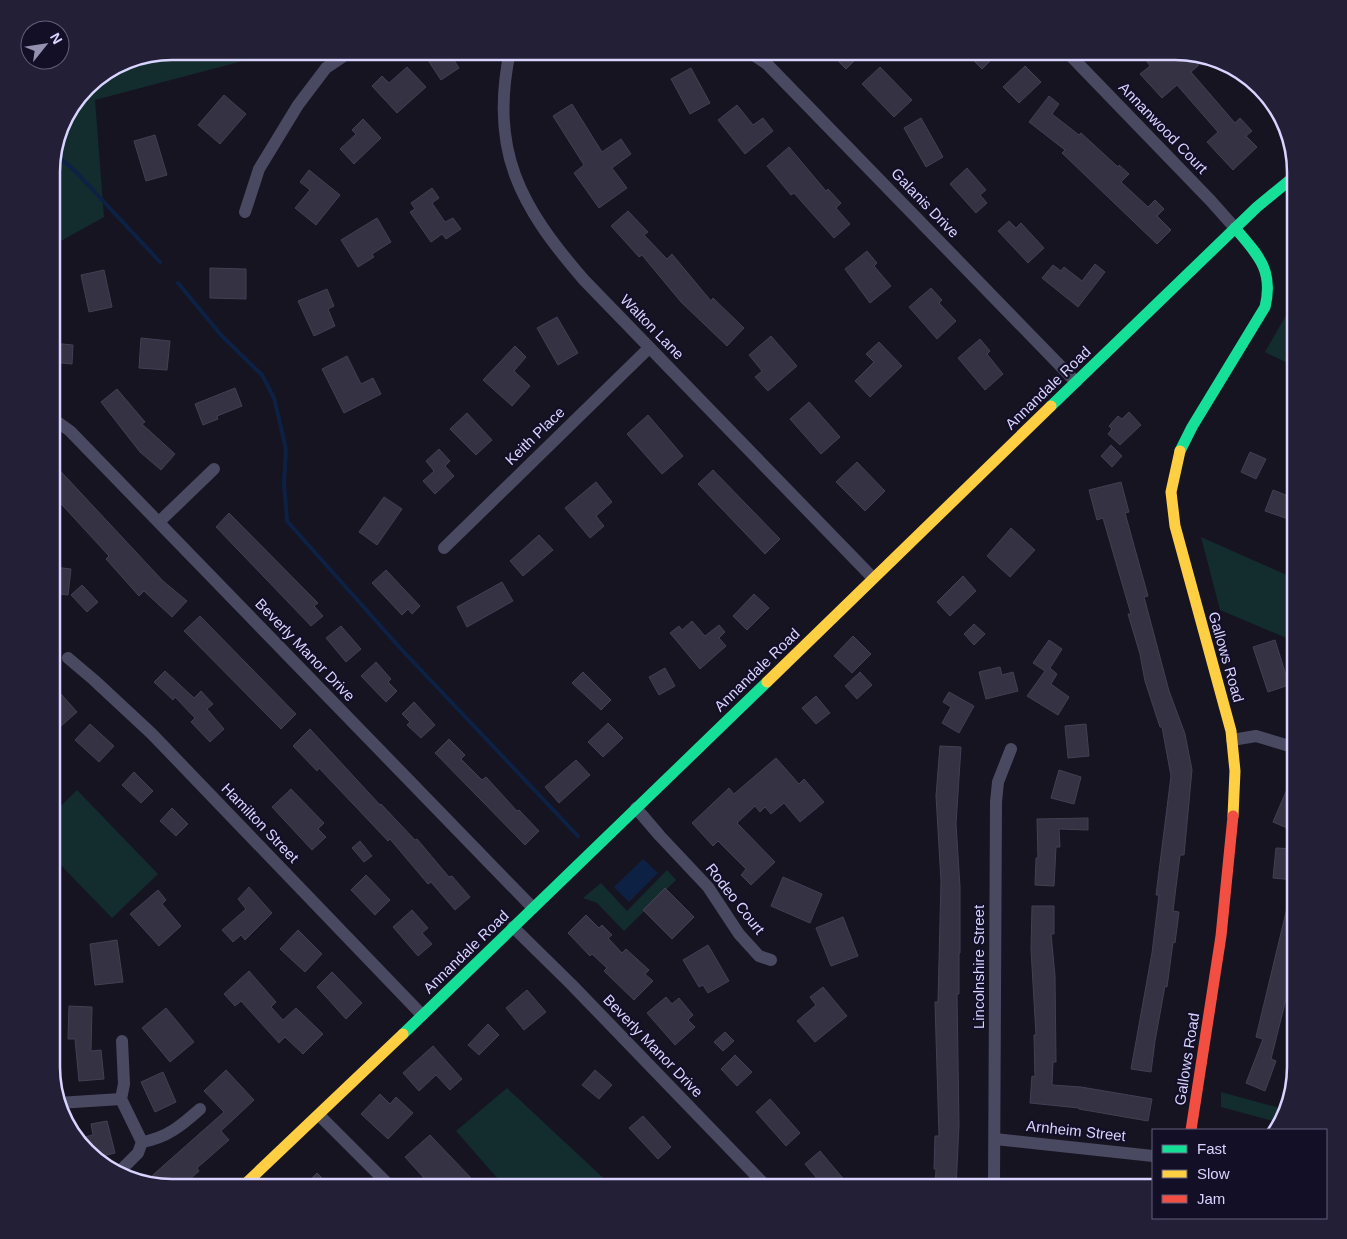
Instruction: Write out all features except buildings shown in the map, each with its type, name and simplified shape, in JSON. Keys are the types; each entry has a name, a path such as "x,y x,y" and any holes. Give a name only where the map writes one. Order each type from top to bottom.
{"main road":[{"name":"Annandale Road","path":"251,1179 1235,228 1287,182"},
{"name":"Gallows Road","path":"1191,1129 1226,886 1235,792 1232,740 1175,526 1171,492 1180,451 1192,427 1265,307 1269,295 1267,269 1235,228"}],"street":[{"path":"245,212 259,169 298,105 326,68 338,60"},
{"name":"Walton Lane","path":"508,60 503,92 506,148 521,193 540,228 556,248 649,348 873,578"},
{"name":"Galanis Drive","path":"761,60 1076,382"},
{"name":"Annanwood Court","path":"1075,60 1235,228"},
{"name":"Keith Place","path":"444,548 649,348"},
{"name":"Beverly Manor Drive","path":"60,424 70,431 159,522 533,908"},
{"path":"159,522 214,469"},
{"name":"Hamilton Street","path":"68,658 152,734 422,1015"},
{"path":"1232,740 1256,736 1287,745"},
{"name":"Lincolnshire Street","path":"994,1179 996,802 998,782 1011,749"},
{"name":"Rodeo Court","path":"636,808 670,848 708,887 744,939 759,956 772,960"},
{"name":"Beverly Manor Drive","path":"513,927 572,985 759,1179"},
{"path":"122,1041 124,1084 121,1099 142,1142 138,1153 124,1168"},
{"path":"66,1103 121,1099"},
{"path":"142,1142 163,1137 175,1131 200,1109"},
{"path":"319,1115 383,1179"},
{"name":"Arnheim Street","path":"995,1139 1152,1156"}],"green space":[{"path":"172,60 247,60 95,100 104,217 60,242 60,165 62,150 75,116 88,98 104,83 122,72 150,62"},
{"path":"1287,314 1287,363 1265,352"},
{"path":"1201,537 1287,575 1287,638 1220,610"},
{"path":"77,790 158,874 112,918 60,864 60,807"},
{"path":"667,870 676,880 624,931 597,903 583,898 601,883 627,911"},
{"path":"507,1088 604,1179 498,1179 456,1131"},
{"path":"1221,1092 1279,1108 1273,1121 1221,1107"}],"water":[{"path":"643,859 658,873 629,902 614,887"}],"waterway":[{"path":"61,159 77,173 160,262"},
{"path":"178,283 221,335 262,375 274,398 286,449 284,483 287,521 401,649 578,836"}],"traffic: fast":[{"path":"1051,406 1257,207 1287,182"},
{"path":"1180,451 1192,427 1265,307 1267,294 1266,273 1257,255 1235,228"},
{"path":"403,1034 767,682"}],"traffic: slow":[{"path":"767,682 1051,406"},
{"path":"1180,451 1171,492 1175,526 1231,731 1235,771 1233,816"},
{"path":"250,1179 403,1034"}],"traffic: jam":[{"path":"1191,1129 1221,936 1233,816"}]}
